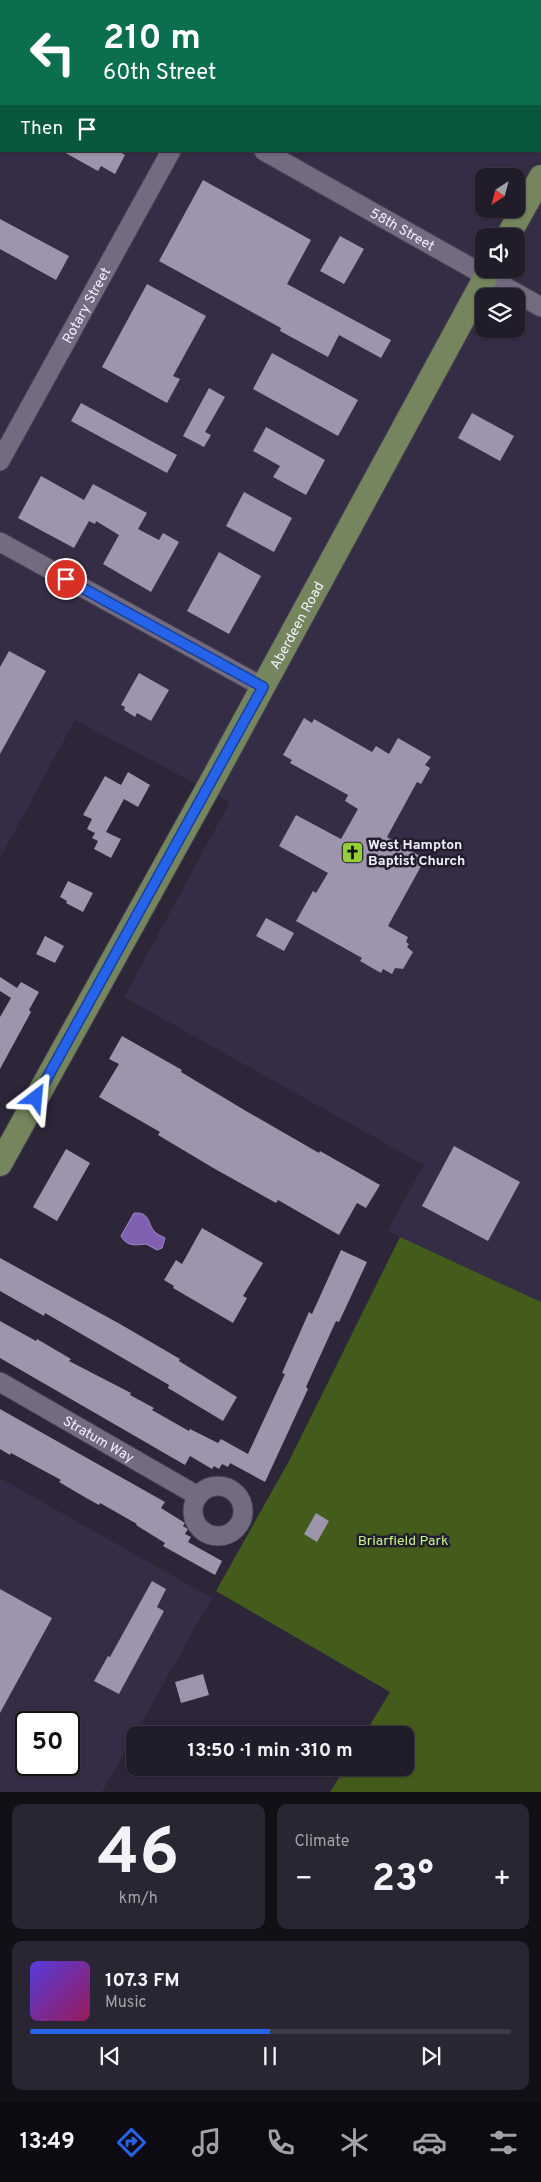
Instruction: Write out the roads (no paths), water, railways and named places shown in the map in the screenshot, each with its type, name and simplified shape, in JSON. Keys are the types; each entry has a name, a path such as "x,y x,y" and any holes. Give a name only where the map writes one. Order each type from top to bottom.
{"main road":[{"path":"512,228 541,177"},
{"name":"Aberdeen Road","path":"0,1164 263,687 485,278"}],"street":[{"name":"Rotary Street","path":"0,461 170,152"},
{"name":"58th Street","path":"266,152 475,265"},
{"name":"58th Street","path":"497,278 541,307"},
{"path":"0,542 263,687"},
{"name":"Stratum Way","path":"0,1382 198,1496"}],"place":[{"name":"West Hampton Baptist Church","path":"352,852"}],"park label":[{"name":"Briarfield Park","path":"403,1540"}]}
